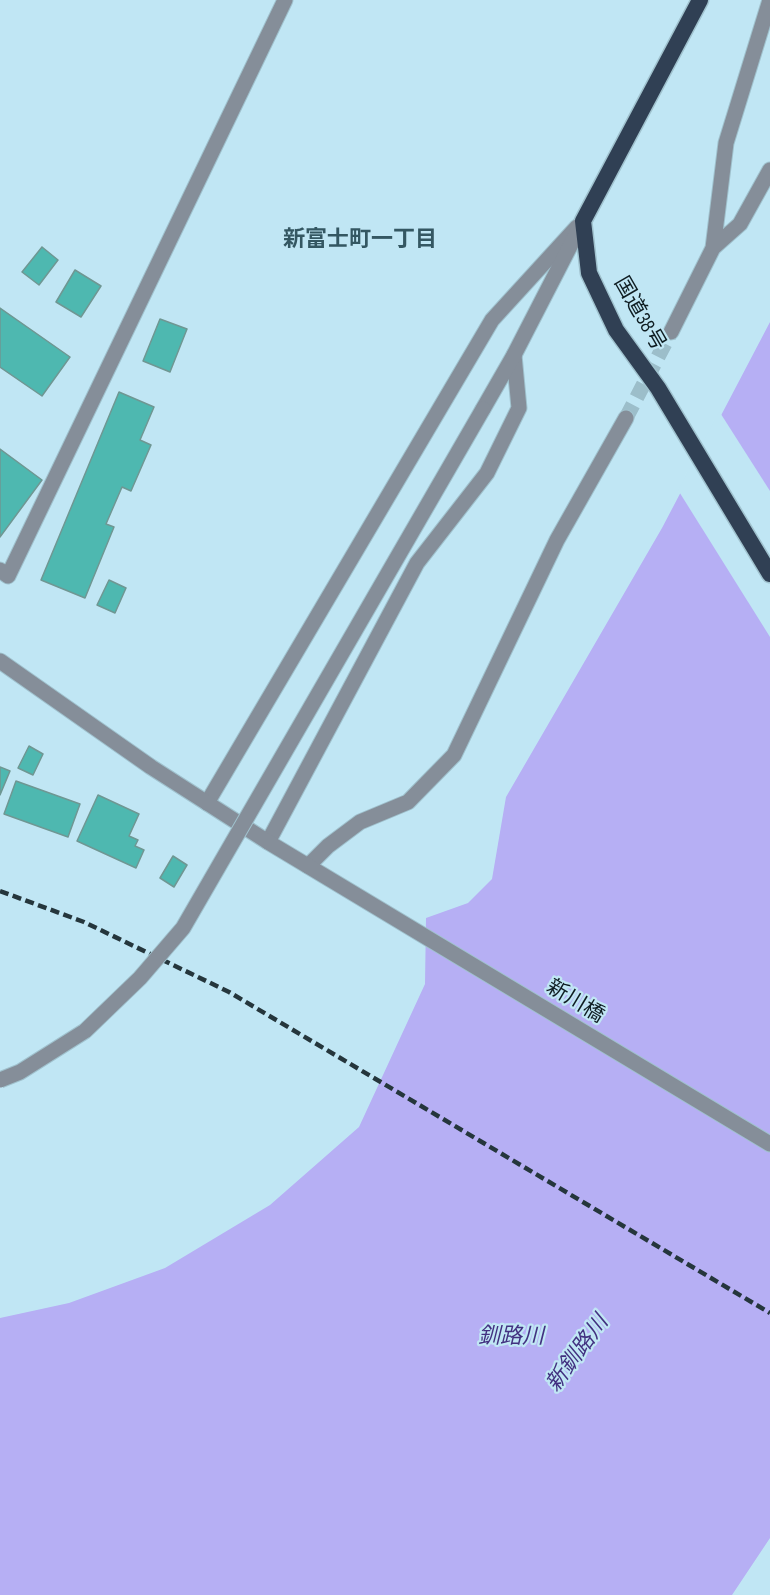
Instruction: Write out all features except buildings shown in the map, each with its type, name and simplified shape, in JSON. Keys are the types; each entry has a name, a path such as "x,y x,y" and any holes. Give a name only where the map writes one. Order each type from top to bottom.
{"highway":[{"path":"583,221 700,0"},
{"name":"国道38号","path":"583,221 589,273 616,330 658,388 770,574"}],"street":[{"path":"0,570 8,576 285,0"},
{"path":"671,332 713,248 726,143 770,0"},
{"path":"713,248 740,224 770,170"},
{"path":"0,1080 20,1072 85,1030 140,978 183,928 483,410 583,221"},
{"path":"207,803 492,320 583,221"},
{"path":"268,842 417,563 487,473 519,408 514,355"},
{"path":"309,866 328,846 360,822 408,802 454,755 557,540 626,418"},
{"name":"新川橋","path":"0,661 151,767 268,842 770,1144"}],"water":[{"name":"釧路川","path":"770,322 770,1538 732,1595 0,1595 0,1318 69,1303 165,1268 270,1205 359,1127 425,984 426,918 468,903 492,879 506,797 662,528"}],"pier":[{"path":"719,411 770,491 770,637 678,490"}],"tunnel":[{"path":"626,418 671,332"}],"railway":[{"path":"0,891 84,922 229,992 770,1313"}],"district":[{"name":"新富士町一丁目","path":"360,240"}],"water label":[{"name":"新釧路川","path":"578,1354"}]}
